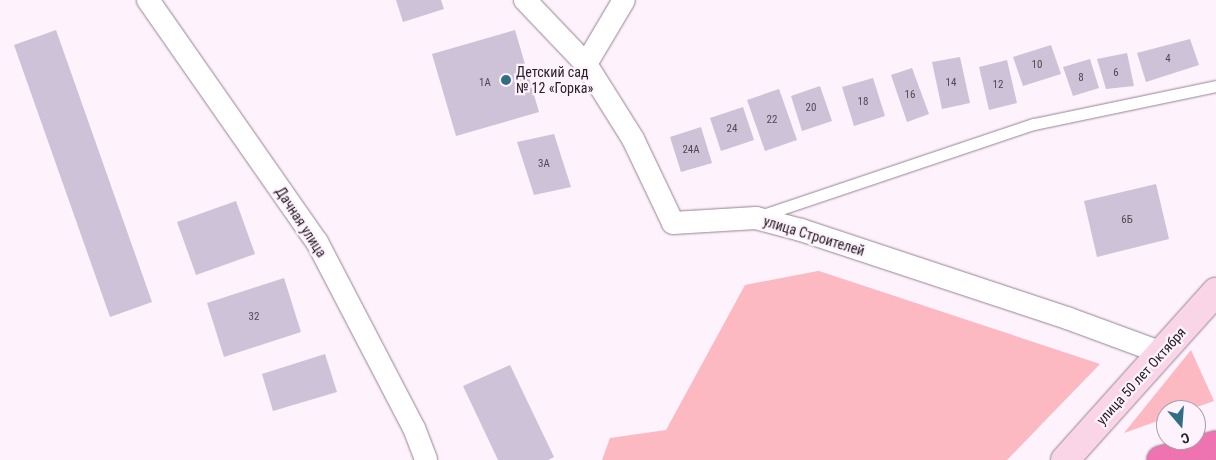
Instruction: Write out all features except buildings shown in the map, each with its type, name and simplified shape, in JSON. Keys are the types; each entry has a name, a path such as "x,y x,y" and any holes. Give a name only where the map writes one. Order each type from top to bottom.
{"highway":[{"path":"1161,460 1216,445"}],"main road":[{"name":"улица 50 лет Октября","path":"1065,460 1216,292"}],"street":[{"name":"Дачная улица","path":"148,0 317,242 414,428 426,460"},
{"name":"улица Строителей","path":"525,0 586,64 633,139 673,223 756,218 1067,318 1162,353"},
{"path":"586,64 624,0"}],"lane":[{"path":"756,218 1034,124 1216,86"}],"shaded area":[{"path":"818,271 1100,364 1007,460 602,460 610,438 666,430 745,285"},
{"path":"1191,350 1214,401 1206,404 1206,400 1156,400 1156,422 1124,433"}],"place":[{"name":"Детский сад № 12 «Горка»","path":"506,80"}]}
